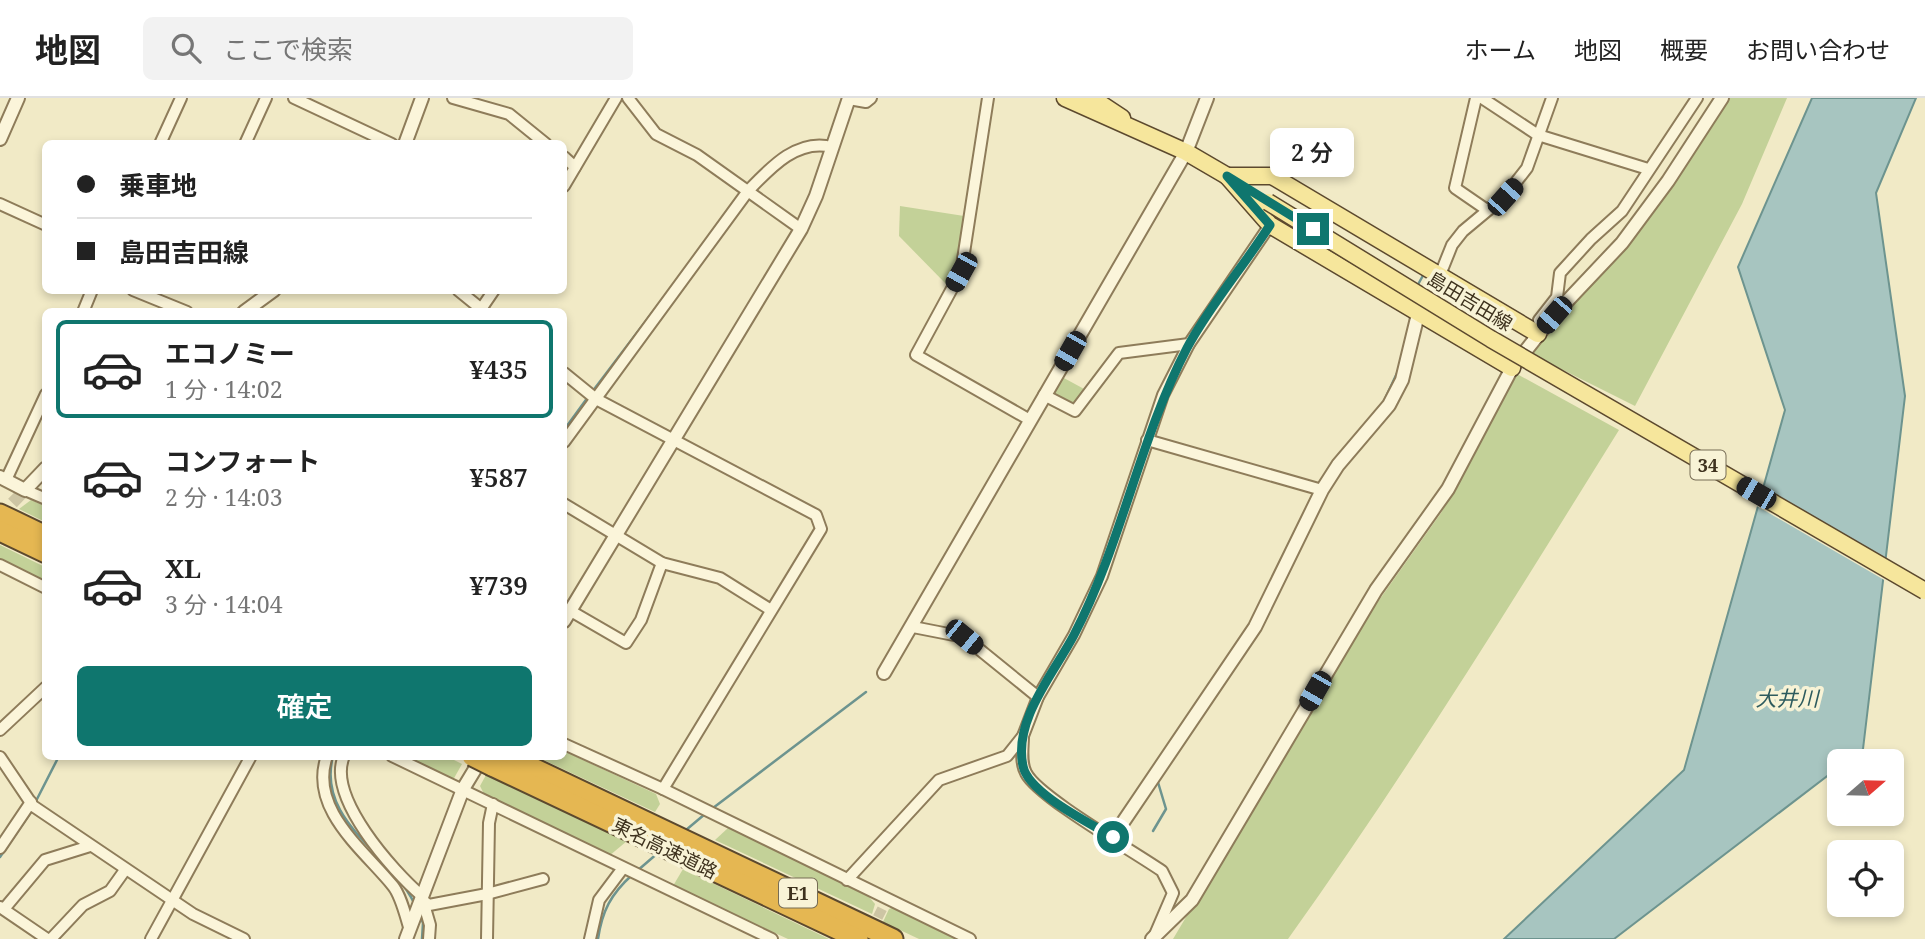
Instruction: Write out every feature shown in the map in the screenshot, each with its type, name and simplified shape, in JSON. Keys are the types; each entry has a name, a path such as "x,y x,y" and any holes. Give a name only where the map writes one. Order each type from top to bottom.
{"highway":[{"path":"0,514 42,534"},
{"path":"0,531 42,551"},
{"name":"東名高速道路","path":"496,760 695,854 858,939"},
{"name":"東名高速道路","path":"695,854 893,939"}],"main road":[{"name":"島田吉田線","path":"1065,98 1120,125 1186,152 1490,339 1925,591"},
{"name":"島田吉田線","path":"1092,98 1139,131"},
{"path":"1227,176 1272,176 1540,332"},
{"path":"1227,176 1270,225 1412,306 1511,368"},
{"path":"1412,306 1431,270"}],"street":[{"path":"0,139 18,98"},
{"path":"162,140 181,98"},
{"path":"247,140 266,98"},
{"path":"294,98 383,140"},
{"path":"406,140 422,98"},
{"path":"453,98 509,114 541,140"},
{"path":"567,181 616,98"},
{"path":"628,98 656,134 697,155 801,229"},
{"path":"567,613 801,229 849,99 866,102 871,98"},
{"path":"988,98 961,272 916,355 1030,420"},
{"path":"884,673 1186,152 1207,98"},
{"path":"1476,98 1455,188 1484,208"},
{"path":"1482,98 1535,133 1648,169"},
{"path":"1431,270 1484,208 1517,183 1527,169 1535,133 1552,98"},
{"path":"1540,332 1539,320 1557,297 1560,273 1591,239 1622,211 1697,98"},
{"path":"1153,938 1192,900 1376,590 1428,522 1448,489 1511,368 1540,332 1622,243 1668,181 1722,98"},
{"path":"567,438 748,191 777,161 813,144 832,147"},
{"path":"567,160 575,167"},
{"path":"0,204 42,223"},
{"path":"1153,938 1173,893 1170,881 1163,871 1044,794 1027,777 1023,766 1024,736 1038,697 1074,635 1102,576 1163,395 1189,344 1270,225"},
{"path":"143,294 177,308"},
{"path":"249,308 267,294"},
{"path":"463,294 480,308"},
{"path":"1113,837 1255,627 1317,489 1389,405 1402,380 1412,306"},
{"path":"1044,395 1075,411 1119,354 1189,344"},
{"path":"567,376 595,398 817,515 821,529 663,789"},
{"path":"42,402 3,479 42,497"},
{"path":"1147,440 1317,489"},
{"path":"25,490 42,472"},
{"path":"567,506 662,563 720,578 771,610"},
{"path":"567,615 626,643 641,620 662,563"},
{"path":"0,565 42,585"},
{"path":"913,627 964,637 1038,697"},
{"path":"0,730 42,691"},
{"path":"847,880 939,780 1007,756 1024,736"},
{"path":"567,745 663,789 970,939"},
{"path":"0,757 34,806 193,914 244,939"},
{"path":"150,939 248,760"},
{"path":"326,760 323,779 331,808 342,828 395,888 407,933"},
{"path":"344,760 342,783 358,820 409,885 429,905 487,894 543,879"},
{"path":"401,760 772,939"},
{"path":"407,933 463,789 493,760"},
{"path":"487,939 489,823 493,804"},
{"path":"0,848 34,806"},
{"path":"90,846 45,860 2,908 49,939 83,905 110,891 125,870"},
{"path":"590,939 598,900 625,870"},
{"path":"422,899 430,925 429,939"}],"green space":[{"path":"1724,98 1787,98 1742,204 1635,406 1531,354 1591,282"},
{"path":"900,206 964,216 955,274 947,285 899,236"},
{"path":"1517,374 1619,430 1416,751 1288,939 1173,939 1355,634 1441,513"},
{"path":"1062,377 1086,390 1078,404 1068,406 1052,396"},
{"path":"31,500 42,505 42,520 19,509"},
{"path":"0,545 42,566 42,582 0,561"},
{"path":"567,752 656,794 660,804 655,812 544,760 567,760"},
{"path":"411,760 454,760 462,764 453,780"},
{"path":"486,775 627,841 609,856 484,794 480,786"},
{"path":"728,828 865,892 875,904 872,914 715,840"},
{"path":"683,869 829,939 788,939 673,886"},
{"path":"894,907 960,939 919,939 883,922 889,909"}],"water":[{"name":"大井川","path":"1812,98 1916,98 1876,193 1905,396 1863,749 1827,749 1827,776 1614,939 1504,939 1684,770 1785,410 1738,267"}],"pier":[{"path":"1759,489 1888,564 1886,581 1755,505"}],"waterway":[{"path":"1416,288 1425,272"},
{"path":"592,392 658,305"},
{"path":"1374,414 1384,401 1398,371"},
{"path":"567,426 588,397"},
{"path":"1331,465 1349,443"},
{"path":"1270,583 1296,529"},
{"path":"713,808 866,692"},
{"path":"35,803 57,760"},
{"path":"333,760 331,779 335,800 345,818 403,885 414,903"},
{"path":"1153,831 1166,809 1157,779"},
{"path":"0,857 33,809"},
{"path":"686,830 705,814"},
{"path":"637,871 659,852"},
{"path":"598,939 609,904 618,889 632,875"},
{"path":"420,915 423,923 422,939"}],"tunnel":[{"path":"0,516 25,490"},
{"path":"871,931 887,899"}],"route":[{"path":"1113,837 1044,794 1027,777 1023,766 1024,736 1038,697 1074,635 1102,576 1163,395 1189,344 1270,225 1257,206 1227,176 1313,229"}]}
